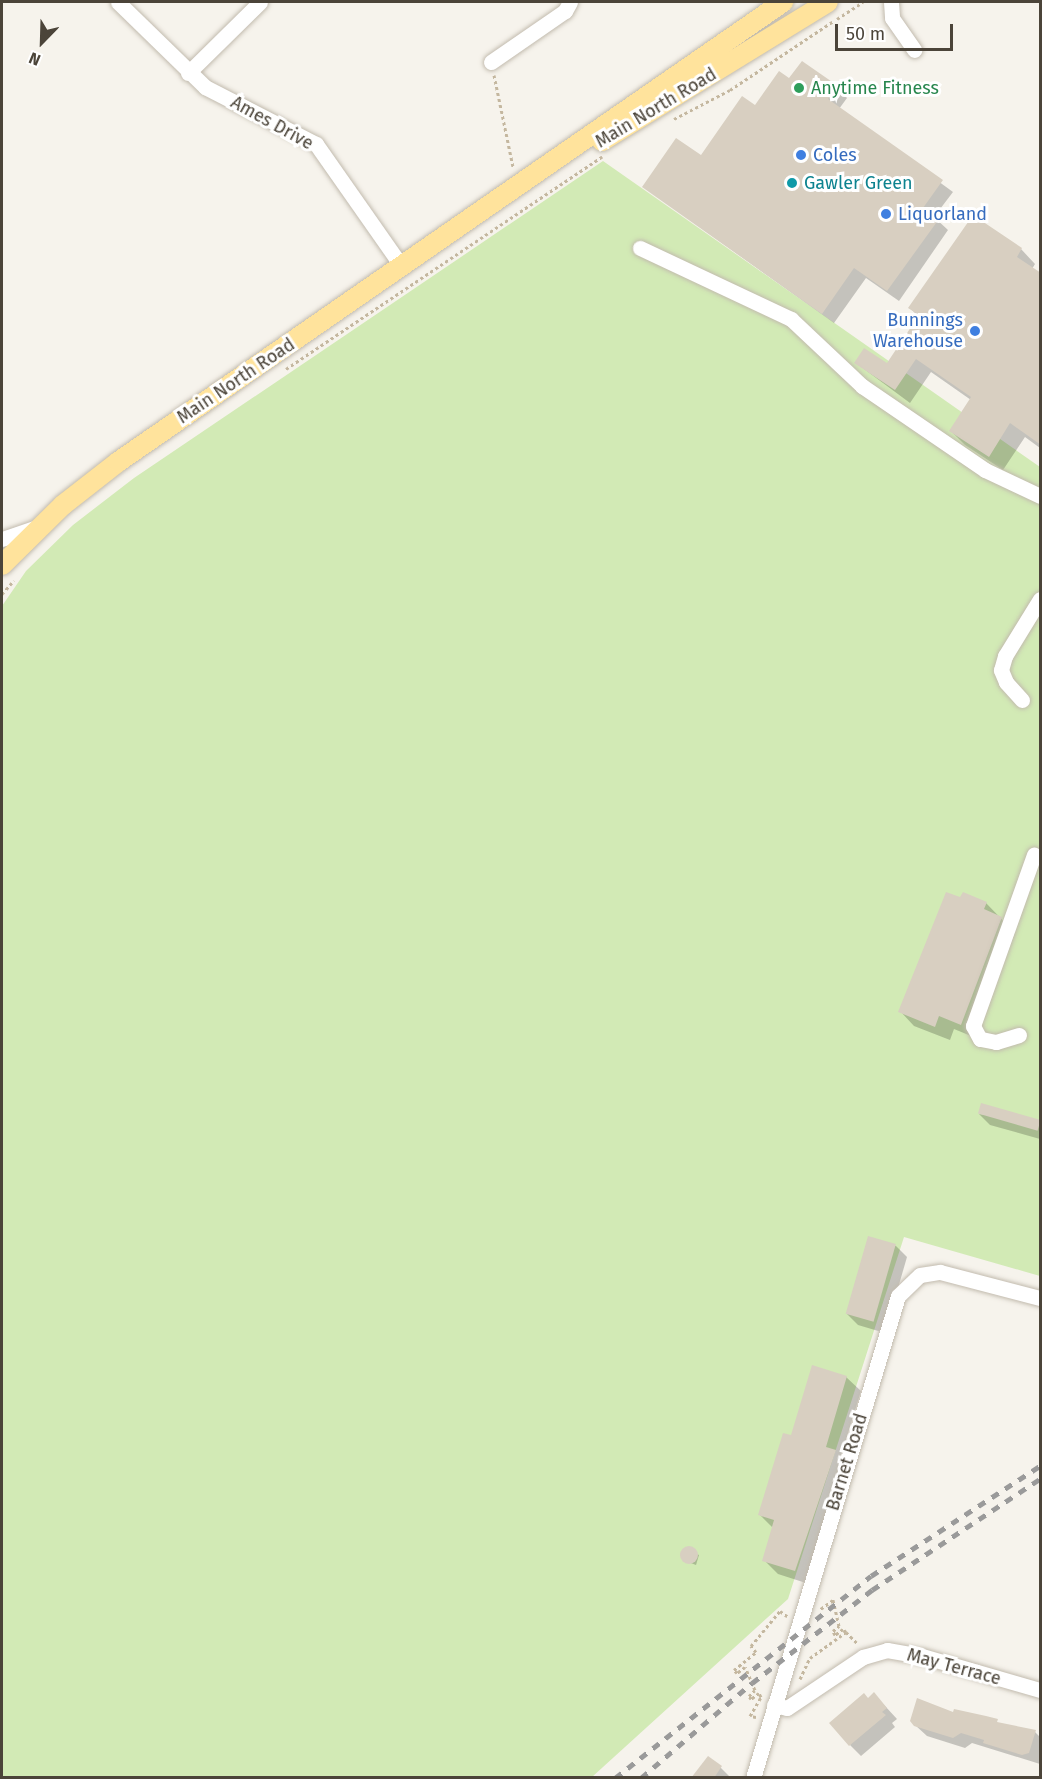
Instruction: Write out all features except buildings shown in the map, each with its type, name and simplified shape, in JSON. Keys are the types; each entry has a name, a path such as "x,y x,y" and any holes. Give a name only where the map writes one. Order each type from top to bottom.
{"main road":[{"name":"Main North Road","path":"2,565 40,526 118,462 484,212 783,2"},
{"name":"Main North Road","path":"484,212 828,2"}],"street":[{"name":"Ames Drive","path":"118,2 188,74 205,87 316,144 402,267"},
{"path":"188,74 260,2"},
{"path":"491,62 565,11 570,2"},
{"path":"891,2 892,18 914,50"},
{"path":"640,249 791,319 862,386 985,470 1041,496"},
{"path":"2,539 40,526"},
{"path":"1022,700 1006,682 1001,670 1005,656 1041,599"},
{"path":"1019,1035 996,1042 980,1039 973,1026 1034,855"},
{"name":"Barnet Road","path":"753,1778 892,1308 902,1290 920,1275 940,1272 1041,1298"},
{"name":"May Terrace","path":"774,1705 787,1708 863,1657 887,1650 922,1656 1041,1690"}],"path":[{"path":"668,122 730,90 863,2"},
{"path":"491,62 513,167"},
{"path":"283,371 606,155"},
{"path":"2,594 21,572"},
{"path":"770,1722 750,1716 761,1697 759,1693 751,1699 748,1696 755,1690 745,1667 737,1673 734,1670 756,1652 751,1646 780,1611 798,1625 833,1600 839,1626 833,1631 835,1635 843,1629 860,1649"},
{"path":"800,1679 810,1658 846,1632"}],"green space":[{"path":"603,161 1040,467 1040,1276 904,1237 788,1599 592,1777 2,1778 2,606 26,571 73,525 134,478"}],"railway":[{"path":"615,1778 871,1576 1040,1466"},
{"path":"641,1778 752,1683 872,1590 1040,1479"}],"place":[{"name":"Anytime Fitness","path":"799,88"},
{"name":"Coles","path":"801,155"},
{"name":"Gawler Green","path":"792,183"},
{"name":"Liquorland","path":"886,214"},
{"name":"Bunnings Warehouse","path":"975,331"}]}
